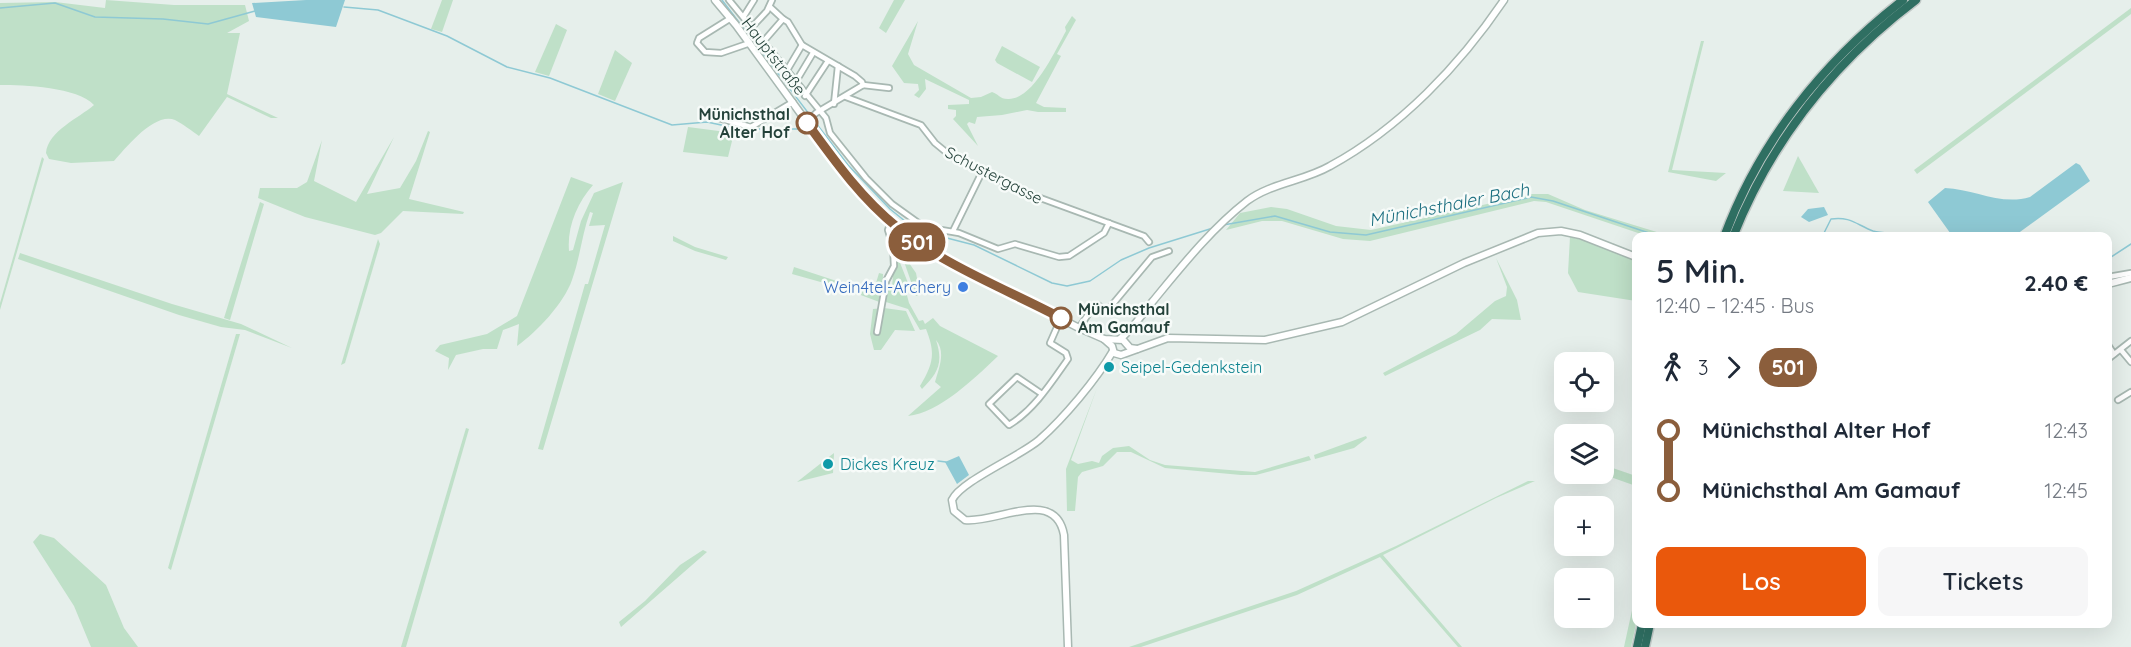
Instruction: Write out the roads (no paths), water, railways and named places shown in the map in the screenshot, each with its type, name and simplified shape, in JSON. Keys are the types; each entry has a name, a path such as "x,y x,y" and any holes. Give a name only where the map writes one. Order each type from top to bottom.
{"highway":[{"path":"1726,232 1740,198 1766,151 1807,91 1862,33 1903,0"},
{"path":"1735,232 1764,170 1804,109 1858,49 1916,0"},
{"path":"1637,647 1641,628"},
{"path":"1645,647 1649,628"}],"street":[{"name":"Hauptstraße","path":"716,0 851,180 891,222 952,263 1115,344"},
{"name":"Hauptstraße","path":"729,0 827,121 830,133 880,193 918,224 953,231 998,249 1015,244 1059,257 1069,256 1104,233 1109,223"},
{"path":"744,16 754,0"},
{"path":"752,27 770,7 772,0"},
{"path":"1068,647 1064,535 1059,520 1048,512 1035,509 965,520 957,516 951,503 961,488 1008,462 1038,441 1106,362 1115,344 1225,222 1257,194 1329,167 1377,134 1421,98 1450,69 1504,0"},
{"path":"770,7 788,22 802,45 838,66 862,82 862,85"},
{"path":"731,18 699,38 698,43 705,52 721,53 750,43"},
{"path":"763,42 783,19"},
{"path":"786,72 802,45"},
{"path":"795,83 813,53"},
{"path":"805,96 828,61"},
{"path":"834,104 838,66"},
{"path":"810,125 818,112 846,98 862,85 889,88"},
{"name":"Schustergasse","path":"846,98 921,125 935,143 952,157 982,172 1039,199 1144,236 1149,242"},
{"path":"708,115 751,127 793,102"},
{"path":"953,231 982,172"},
{"path":"878,332 885,285 894,266 893,246 888,230 891,222"},
{"path":"1106,362 1168,338 1265,340 1342,322 1464,263 1538,233 1561,231 1580,234 1632,255"},
{"path":"1079,328 1093,308 1098,305 1107,311 1152,257 1169,250"},
{"path":"2112,276 2131,273"},
{"path":"2112,283 2131,278"},
{"path":"1042,394 1017,377 989,404 1009,425 1024,414 1042,394 1068,359 1066,353 1050,343 1061,318"},
{"path":"1122,355 1128,345 1130,329"},
{"path":"2112,351 2114,354 2131,341"},
{"path":"1115,344 1128,345 1136,349 1144,348"},
{"path":"1115,344 1122,355"},
{"path":"2121,350 2131,362"},
{"path":"2118,400 2131,392"}],"water":[{"path":"345,0 336,27 256,17 252,3"},
{"path":"2076,163 2080,165 2090,181 2020,232 1949,232 1928,202 1945,188 2009,200 2030,197"},
{"path":"1824,207 1828,215 1809,222 1801,217 1808,209"},
{"path":"959,456 969,475 957,484 945,462"}],"waterway":[{"name":"Münichsthaler Bach","path":"722,0 848,165 890,209 916,230 974,245 1052,283 1067,286 1090,281 1121,260 1149,248 1213,228"},
{"path":"0,8 55,3 95,17 163,19 208,24 255,11"},
{"path":"344,7 378,10 447,36 507,67 550,78 672,125 707,122 740,129 810,129"},
{"name":"Münichsthaler Bach","path":"1223,225 1275,216 1330,232 1366,235 1531,197 1553,201 1646,232"},
{"name":"Münichsthaler Bach","path":"1824,232 1831,219 1838,218 1878,232"},
{"name":"Münichsthaler Bach","path":"2112,256 2131,244"},
{"path":"938,461 946,462"}],"place":[{"name":"Münichsthal Alter Hof","path":"807,123"},
{"name":"Wein4tel-Archery","path":"963,287"},
{"name":"Münichsthal Am Gamauf","path":"1061,318"},
{"name":"Seipel-Gedenkstein","path":"1109,367"},
{"name":"Dickes Kreuz","path":"828,464"}]}
